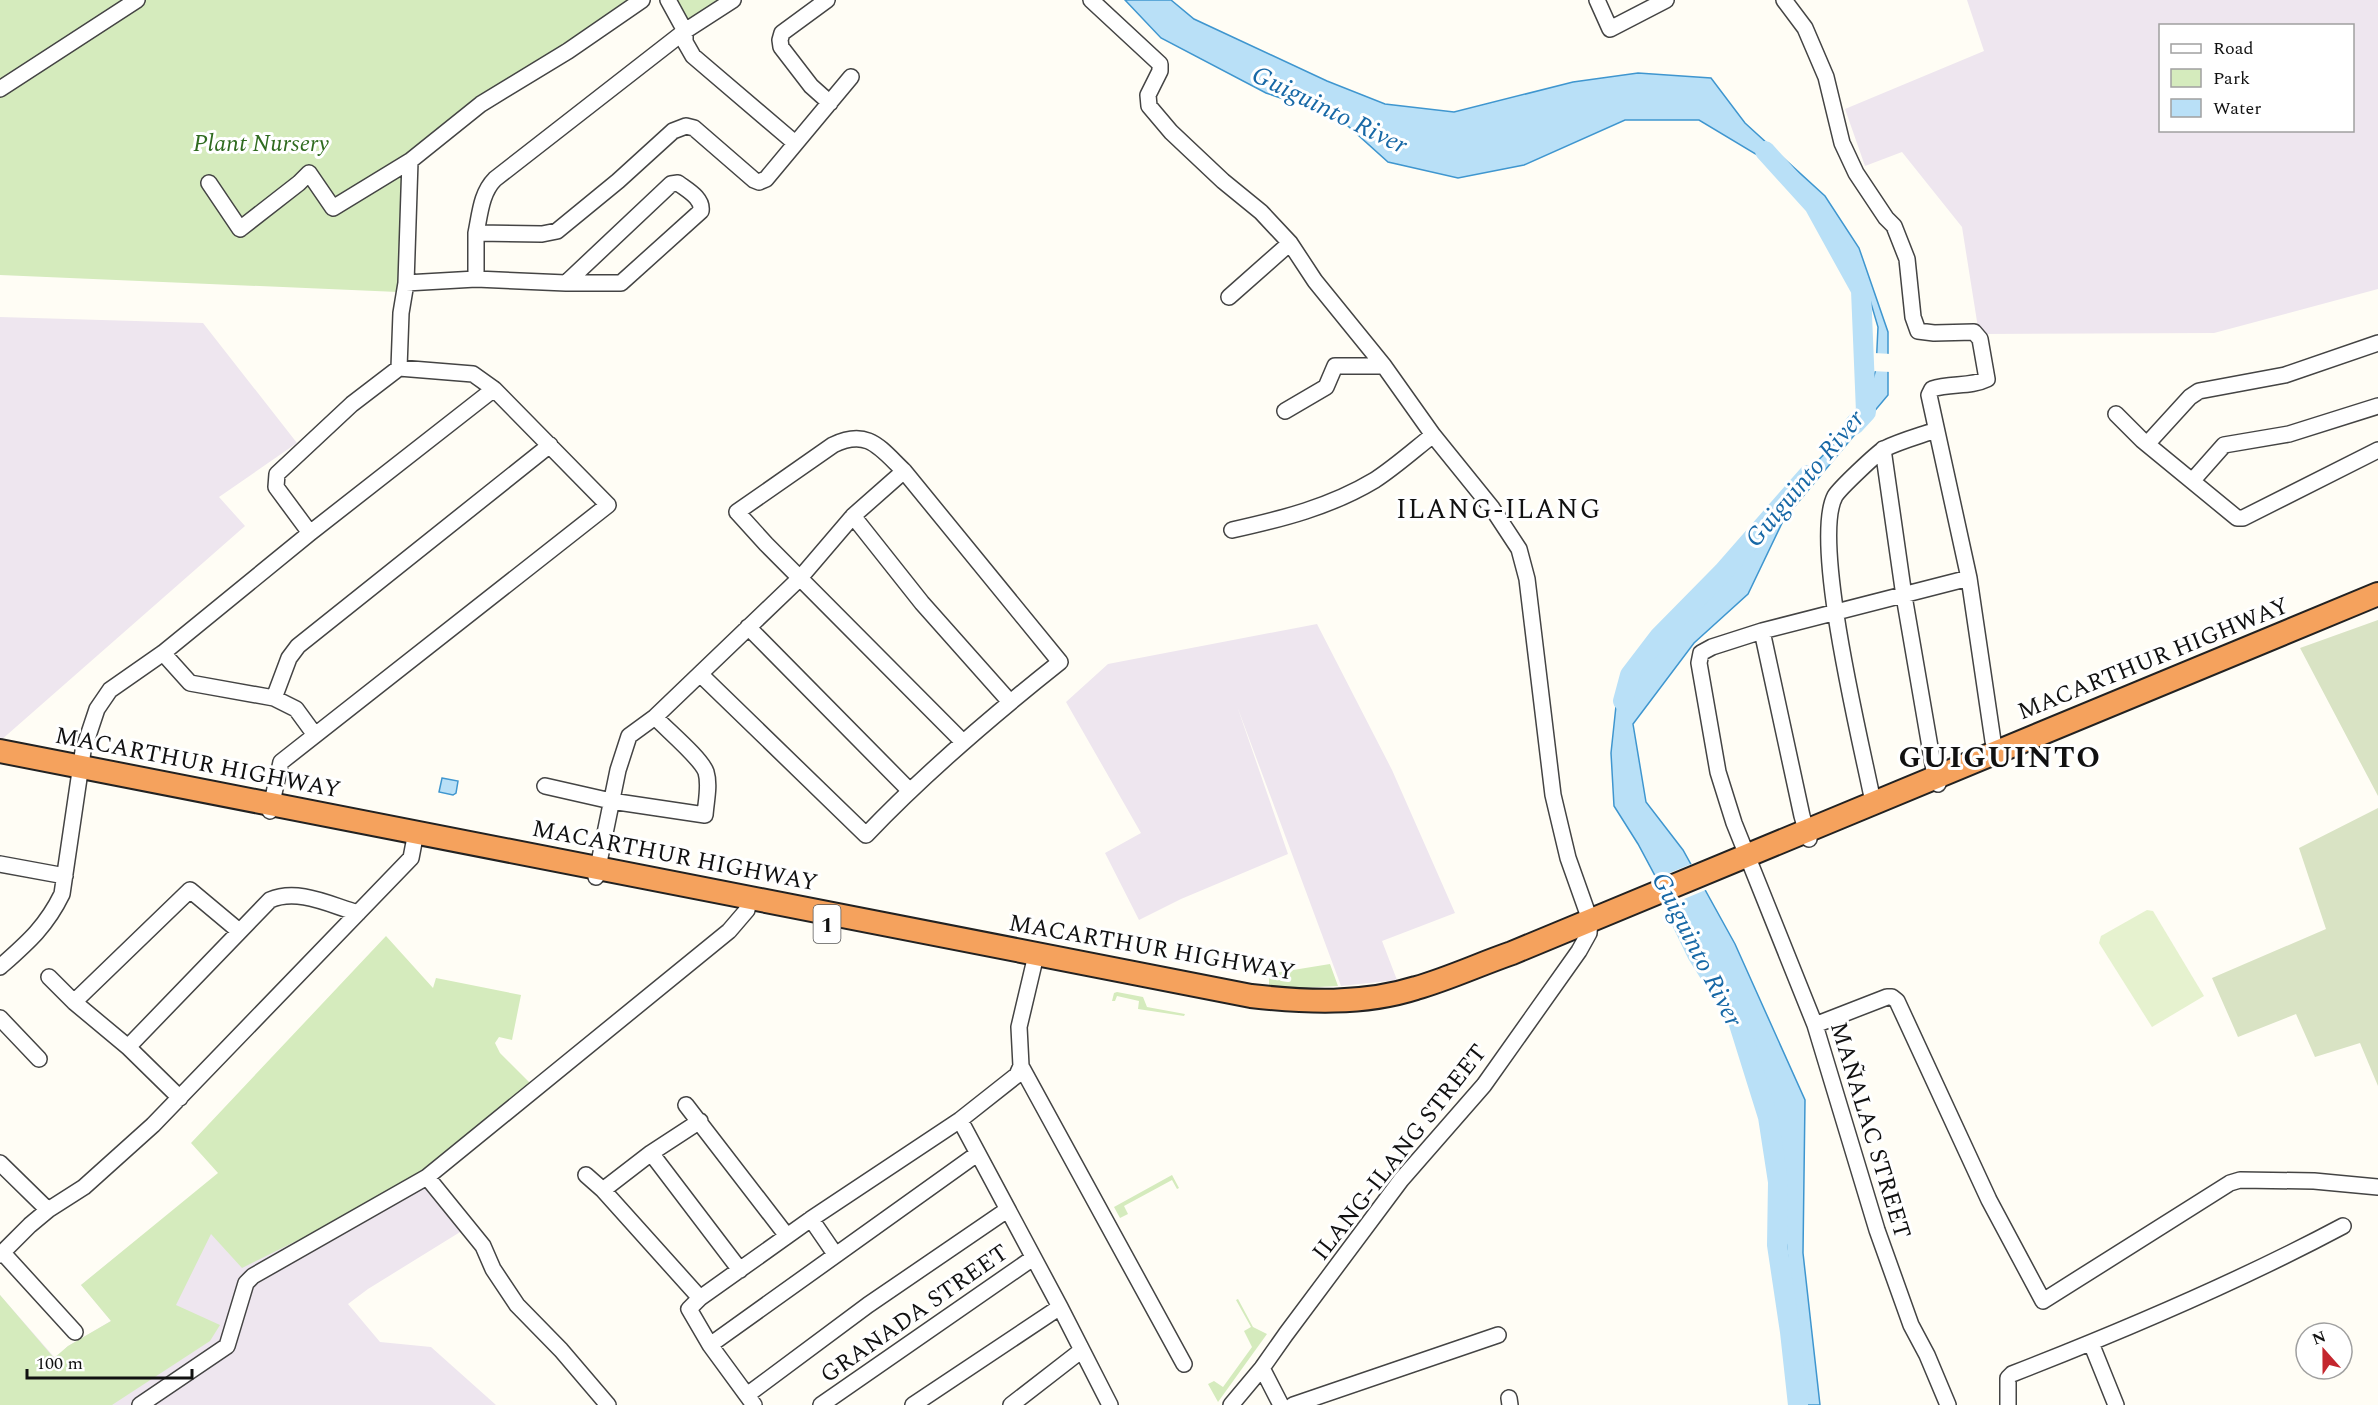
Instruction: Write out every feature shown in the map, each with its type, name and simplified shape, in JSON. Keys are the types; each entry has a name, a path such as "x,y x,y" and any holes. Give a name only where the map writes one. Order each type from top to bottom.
{"highway":[{"name":"MACARTHUR HIGHWAY","path":"0,761 80,772 1035,960 1251,996 1336,1001 1415,989 1590,926 1742,865 2378,594"},
{"name":"MACARTHUR HIGHWAY","path":"1999,756 2378,608"},
{"name":"MACARTHUR HIGHWAY","path":"0,751 80,772"},
{"name":"MACARTHUR HIGHWAY","path":"1808,836 1873,802 1937,782"}],"street":[{"path":"209,183 240,229 309,173 333,208 410,161 481,104 568,51 642,0"},
{"path":"668,0 685,31 686,42 693,56 795,143"},
{"path":"476,279 476,233 482,201 488,186 685,31 733,0"},
{"path":"827,0 783,33 780,40 782,47 811,86 830,103"},
{"path":"1091,0 1158,62 1160,71 1148,95 1149,106 1171,132 1223,182 1261,212 1290,243 1315,281 1383,366 1433,435 1511,535 1522,558 1540,676 1553,795 1568,858 1590,926"},
{"path":"1597,0 1610,29 1666,0"},
{"path":"1784,0 1804,28 1826,77 1842,143 1856,173 1886,218 1894,226 1907,259 1913,317 1918,331 1974,332 1980,339 1987,380 1979,383 1943,385 1932,389 1929,395 1969,578 1993,741 1999,756"},
{"path":"0,89 132,1"},
{"path":"476,233 542,234 557,231 673,130 679,128 694,128 759,182 766,179 851,77"},
{"path":"399,368 401,313 406,283 410,161"},
{"path":"406,283 476,279 566,283 621,283 701,211 700,201 678,183 671,184 566,283"},
{"path":"1228,297 1290,243"},
{"path":"2148,443 2190,397 2199,391 2285,375 2378,344"},
{"path":"1285,411 1326,387 1335,366 1383,366"},
{"path":"271,809 281,762 608,505 494,389 473,374 399,368 352,404 277,474 276,487 309,533"},
{"path":"0,966 39,933 53,914 62,894 83,751 98,709 110,690 163,653 309,533 494,389"},
{"path":"2193,480 2224,445 2289,434 2378,406"},
{"path":"2116,414 2237,518 2243,518 2378,450"},
{"path":"1873,802 1835,612 1828,548 1832,503 1837,493 1883,449 1936,430"},
{"path":"1232,530 1294,516 1333,502 1375,480 1433,435"},
{"path":"700,674 866,834 909,790 963,742 1060,662 904,471 866,438 844,439 833,445 737,512 963,742"},
{"path":"274,698 289,658 298,646 550,445"},
{"path":"1883,449 1904,596 1937,782"},
{"path":"596,873 618,770 629,736 655,717 800,578 853,516 904,471"},
{"path":"853,516 922,603 1010,702"},
{"path":"1808,836 1762,631 1969,578"},
{"path":"748,627 909,790"},
{"name":"MAÑALAC STREET","path":"1762,631 1712,647 1701,653 1699,663 1718,772 1742,865 1815,1025 1877,1230 1911,1325 1927,1355 1948,1405"},
{"path":"163,653 190,683 274,698 296,709 315,735"},
{"path":"545,786 611,801 705,814 708,784 706,771 655,717"},
{"path":"75,1332 2,1254 48,1210 84,1187 180,1098 411,858 415,837"},
{"path":"0,864 65,876"},
{"path":"74,1002 190,890 239,931"},
{"path":"128,1047 270,900 281,895 297,895 358,913"},
{"path":"140,1405 227,1346 246,1282 253,1276 427,1177 729,931 748,903"},
{"name":"ILANG-ILANG STREET","path":"1231,1405 1262,1368 1401,1180 1484,1085 1572,962 1590,926"},
{"path":"1035,960 1019,1027 1021,1066 1184,1364"},
{"path":"49,977 74,1002 128,1047 180,1098"},
{"path":"1815,1025 1887,997 1892,997 1897,1001 1989,1200 2043,1301 2230,1183 2240,1180 2314,1181 2378,1187"},
{"path":"0,1018 39,1059"},
{"path":"1006,1210 868,1305 751,1400 711,1345 689,1309 700,1298 811,1219 960,1120 1017,1075 1021,1066"},
{"path":"686,1105 787,1236"},
{"path":"960,1120 1006,1210 1060,1306 1109,1405"},
{"path":"603,1190 651,1153 700,1121"},
{"path":"651,1153 740,1270"},
{"path":"711,1345 977,1154"},
{"path":"0,1163 48,1210"},
{"path":"586,1175 603,1190 700,1298"},
{"path":"427,1177 483,1246 494,1269 517,1305 561,1350 608,1405"},
{"path":"811,1219 835,1254"},
{"path":"2008,1405 2008,1378 2012,1374 2140,1323 2277,1261 2343,1226"},
{"name":"GRANADA STREET","path":"821,1405 1034,1258"},
{"path":"914,1405 1060,1306"},
{"path":"1293,1405 1498,1335"},
{"path":"2091,1343 2116,1405"},
{"path":"1011,1405 1082,1350"},
{"path":"1262,1368 1281,1405"}],"shaded area":[{"path":"1967,0 2378,0 2378,289 2214,333 1979,334 1962,227 1902,152 1865,166 1845,109 1984,51"},
{"path":"0,317 203,323 297,443 219,497 245,526 0,741"},
{"path":"1317,624 1392,770 1455,913 1382,941 1397,980 1341,986 1237,706 1288,854 1181,899 1139,920 1105,853 1141,833 1066,702 1108,664"},
{"path":"423,1178 465,1229 368,1289 348,1304 380,1342 431,1347 496,1405 0,1405 0,1295 55,1358 68,1346 111,1321 81,1285 185,1201"}],"green space":[{"name":"Plant Nursery","path":"0,0 628,0 404,157 398,292 0,275"},
{"path":"674,0 718,0 689,22"},
{"path":"2378,620 2378,796 2300,648"},
{"path":"2378,808 2378,1086 2360,1043 2315,1057 2296,1014 2238,1037 2212,978 2326,929 2299,848"},
{"path":"2147,910 2153,911 2204,996 2152,1027 2099,943 2101,936"},
{"path":"386,936 433,988 436,978 521,995 512,1040 499,1037 495,1043 500,1053 535,1088 423,1178 242,1268 211,1234 176,1305 220,1325 210,1341 112,1405 0,1405 0,1295 54,1358 68,1346 111,1321 81,1285 218,1173 191,1143"},
{"path":"1330,964 1338,986 1280,989 1269,987 1269,974"},
{"path":"1114,993 1143,997 1147,1007 1185,1014 1184,1016 1138,1009 1139,1001 1117,996 1115,1001 1112,1001"},
{"path":"1172,1175 1179,1188 1177,1189 1172,1180 1124,1206 1128,1214 1120,1218 1114,1207"},
{"path":"1238,1299 1253,1327 1267,1334 1218,1402 1208,1384 1214,1381 1223,1387 1252,1347 1244,1331 1251,1327 1236,1300"}],"water":[{"path":"1125,0 1171,0 1194,19 1327,81 1385,104 1454,112 1573,82 1638,73 1711,78 1745,123 1825,196 1859,248 1888,332 1888,395 1784,519 1748,594 1694,643 1633,724 1646,802 1683,850 1735,944 1805,1100 1803,1253 1820,1405 1795,1405 1788,1261 1775,1127 1744,1042 1638,844 1614,806 1611,753 1618,687 1708,591 1755,549 1803,476 1863,414 1876,369 1878,327 1863,276 1784,171 1699,120 1625,120 1524,165 1458,178 1388,162 1339,118 1266,93 1161,38"},
{"path":"442,778 458,781 456,793 453,795 439,792"}],"pier":[{"path":"1874,353 1891,354 1891,372 1872,371"},
{"path":"1694,863 1708,889 1667,906 1652,880"}],"waterway":[{"name":"Guiguinto River","path":"1765,151 1814,205 1861,290 1866,412 1854,425"},
{"name":"Guiguinto River","path":"1623,701 1630,675 1659,637 1723,572 1808,475"},
{"name":"Guiguinto River","path":"1682,923 1697,954 1714,981"},
{"name":"Guiguinto River","path":"1738,1021 1768,1117 1778,1182 1777,1245 1798,1405"}],"district":[{"name":"ILANG-ILANG","path":"1499,509"},
{"name":"GUIGUINTO","path":"2000,757"}]}
